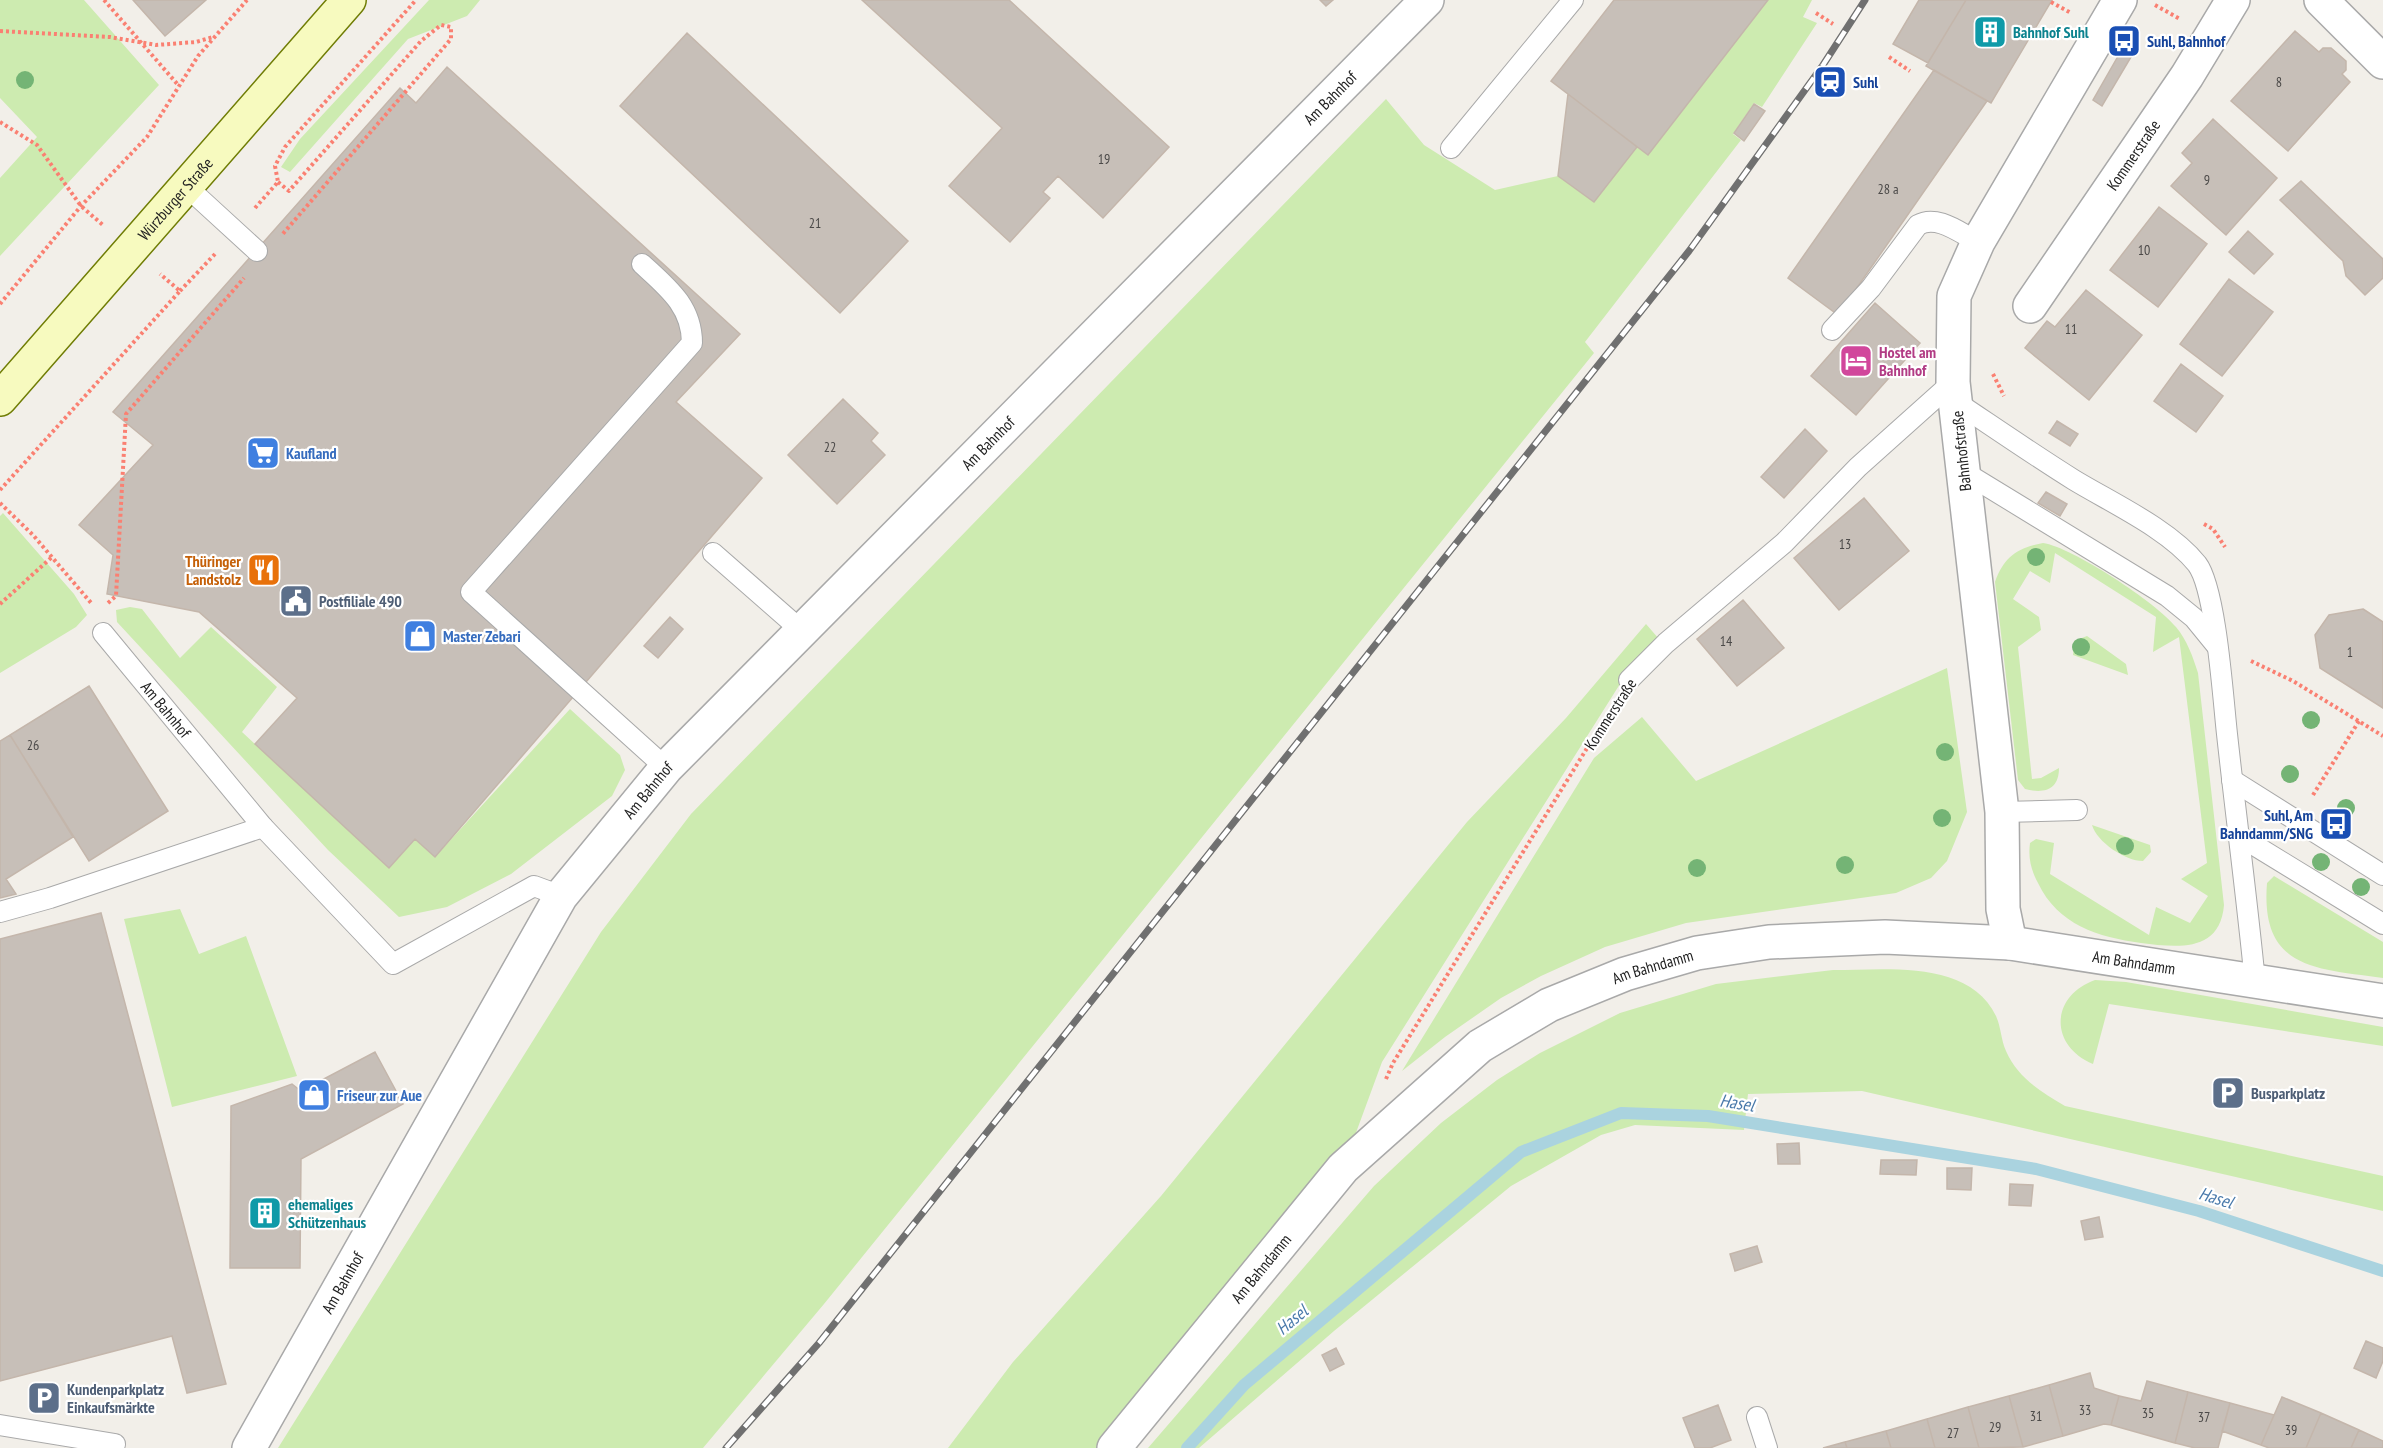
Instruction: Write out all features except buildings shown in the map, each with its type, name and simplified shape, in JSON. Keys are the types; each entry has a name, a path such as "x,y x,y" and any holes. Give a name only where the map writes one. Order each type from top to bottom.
{"main road":[{"name":"Würzburger Straße","path":"0,399 349,0"}],"street":[{"name":"Am Bahnhof","path":"249,1448 561,896 666,768 1427,0"},
{"name":"Bahnhofstraße","path":"2010,943 2004,909 2002,812 1955,392 1954,296 1978,242 2120,0"},
{"name":"Kommerstraße","path":"2030,306 2187,76 2233,0"},
{"path":"2321,0 2383,62"},
{"name":"Am Bahndamm","path":"1114,1448 1343,1168 1480,1046 1549,1005 1626,974 1697,953 1769,942 1885,937 2010,943 2383,1001"}],"lane":[{"path":"1451,148 1573,0"},
{"path":"186,186 257,251"},
{"path":"1832,330 1871,288 1918,225 1926,220 1934,220 1978,242"},
{"path":"642,264 670,289 683,306 692,327 692,343 471,592 666,768"},
{"path":"1955,392 2184,550 2198,566 2205,580 2218,647 2232,780 2241,837 2255,982"},
{"name":"Kommerstraße","path":"1629,680 1665,643 1784,543 1858,467 1955,392"},
{"path":"1964,472 2167,596 2194,618 2218,647"},
{"path":"713,553 802,631"},
{"name":"Am Bahnhof","path":"103,633 263,827 393,964 534,886 561,896"},
{"path":"2232,780 2383,875"},
{"path":"2002,812 2077,810"},
{"path":"0,912 50,898 263,827"},
{"path":"2241,837 2383,924"},
{"path":"1756,1417 1767,1448"},
{"path":"0,1425 115,1444"}],"path":[{"path":"104,0 179,86"},
{"path":"0,304 81,206 147,137 198,56 247,0"},
{"path":"275,166 285,147 416,0"},
{"path":"2146,0 2181,19 2187,9"},
{"path":"1816,13 1833,24"},
{"path":"0,31 110,37 156,45 196,42 215,37"},
{"path":"1889,57 1910,71"},
{"path":"1991,368 1993,378 2010,402"},
{"path":"0,503 52,556 99,612 103,633"},
{"path":"2195,519 2213,529 2227,552"},
{"path":"0,604 52,556"},
{"path":"2250,669 2248,659 2294,681 2383,736"},
{"name":"Kommerstraße","path":"1390,1126 1378,1096 1393,1063 1629,680"},
{"path":"2312,796 2359,721"}],"green space":[{"path":"0,0 84,0 159,85 0,256 0,178 37,137 0,98"},
{"path":"429,0 480,0 467,16 408,39 290,172 281,167 300,139"},
{"path":"1768,0 1812,0 1803,17 1817,23 1762,107 1754,103 1733,134 1741,140 1585,342 1594,353 824,1304 703,1448 278,1448 601,932 691,814 1386,99 1424,145 1495,190 1558,176 1594,202 1637,147 1648,155"},
{"path":"3,513 74,594 87,615 76,627 0,673 0,516"},
{"path":"2043,543 2073,554 2093,565 2151,604 2176,627 2192,655 2198,673 2224,905 2221,921 2205,940 2194,944 2168,946 2125,940 2095,932 2068,919 2056,909 2038,883 2029,848 2030,843 2036,839 2054,843 2050,874 2149,935 2156,907 2190,923 2208,896 2181,879 2207,863 2179,637 2153,652 2156,617 2055,553 2050,583 2030,571 2013,599 2039,617 2041,630 2018,647 2032,779 2041,778 2059,768 2058,775 2053,786 2038,791 2025,789 2018,780 1995,582 2007,560 2013,555"},
{"path":"130,607 142,609 180,658 211,627 277,687 242,732 389,868 415,839 435,857 570,709 620,755 625,770 612,796 511,874 447,907 399,917 328,850 117,622 116,610"},
{"path":"1646,624 1659,639 1625,676 1382,1062 1343,1168 1114,1448 948,1448 1013,1362 1161,1196 1467,822 1566,718"},
{"path":"2087,636 2126,664 2128,675 2073,655 2074,641"},
{"path":"1947,668 1967,812 1947,861 1931,878 1896,893 1686,923 1605,947 1541,976 1501,998 1445,1037 1402,1071 1594,758 1642,717 1696,781"},
{"path":"2092,825 2150,845 2151,852 2143,861 2128,858 2106,844"},
{"path":"2274,876 2383,942 2383,978 2315,967 2298,960 2283,949 2273,933 2267,912 2267,883"},
{"path":"180,909 199,954 246,936 297,1076 172,1107 124,919"},
{"path":"1833,970 1900,970 1946,976 1966,985 1983,998 1996,1016 2004,1047 2017,1069 2039,1089 2065,1106 2383,1176 2383,1211 1862,1091 1748,1094 1744,1130 1635,1125 1601,1135 1511,1186 1334,1331 1199,1448 1148,1448 1374,1186 1441,1123 1497,1080 1540,1053 1620,1013 1716,984"},
{"path":"2095,980 2126,982 2383,1027 2383,1046 2109,1004 2093,1064 2068,1046 2062,1034 2061,1021 2063,1009 2070,997 2080,987"}],"waterway":[{"name":"Hasel","path":"1187,1448 1244,1385 1521,1152 1621,1113 1708,1116 2036,1169 2199,1211 2383,1271"}],"railway":[{"path":"726,1448 819,1343 1689,251 1823,65 1865,0"}],"place":[{"name":"Bahnhof Suhl","path":"1990,32"},
{"name":"Suhl, Bahnhof","path":"2124,41"},
{"name":"Suhl","path":"1830,82"},
{"name":"Hostel am Bahnhof","path":"1856,361"},
{"name":"Kaufland","path":"263,453"},
{"name":"Thüringer Landstolz","path":"264,570"},
{"name":"Postfiliale 490","path":"296,601"},
{"name":"Master Zebari","path":"420,636"},
{"name":"Suhl, Am Bahndamm/SNG","path":"2336,824"},
{"name":"Busparkplatz","path":"2228,1093"},
{"name":"Friseur zur Aue","path":"314,1095"},
{"name":"ehemaliges Schützenhaus","path":"265,1213"},
{"name":"Kundenparkplatz Einkaufsmärkte","path":"44,1398"}]}
